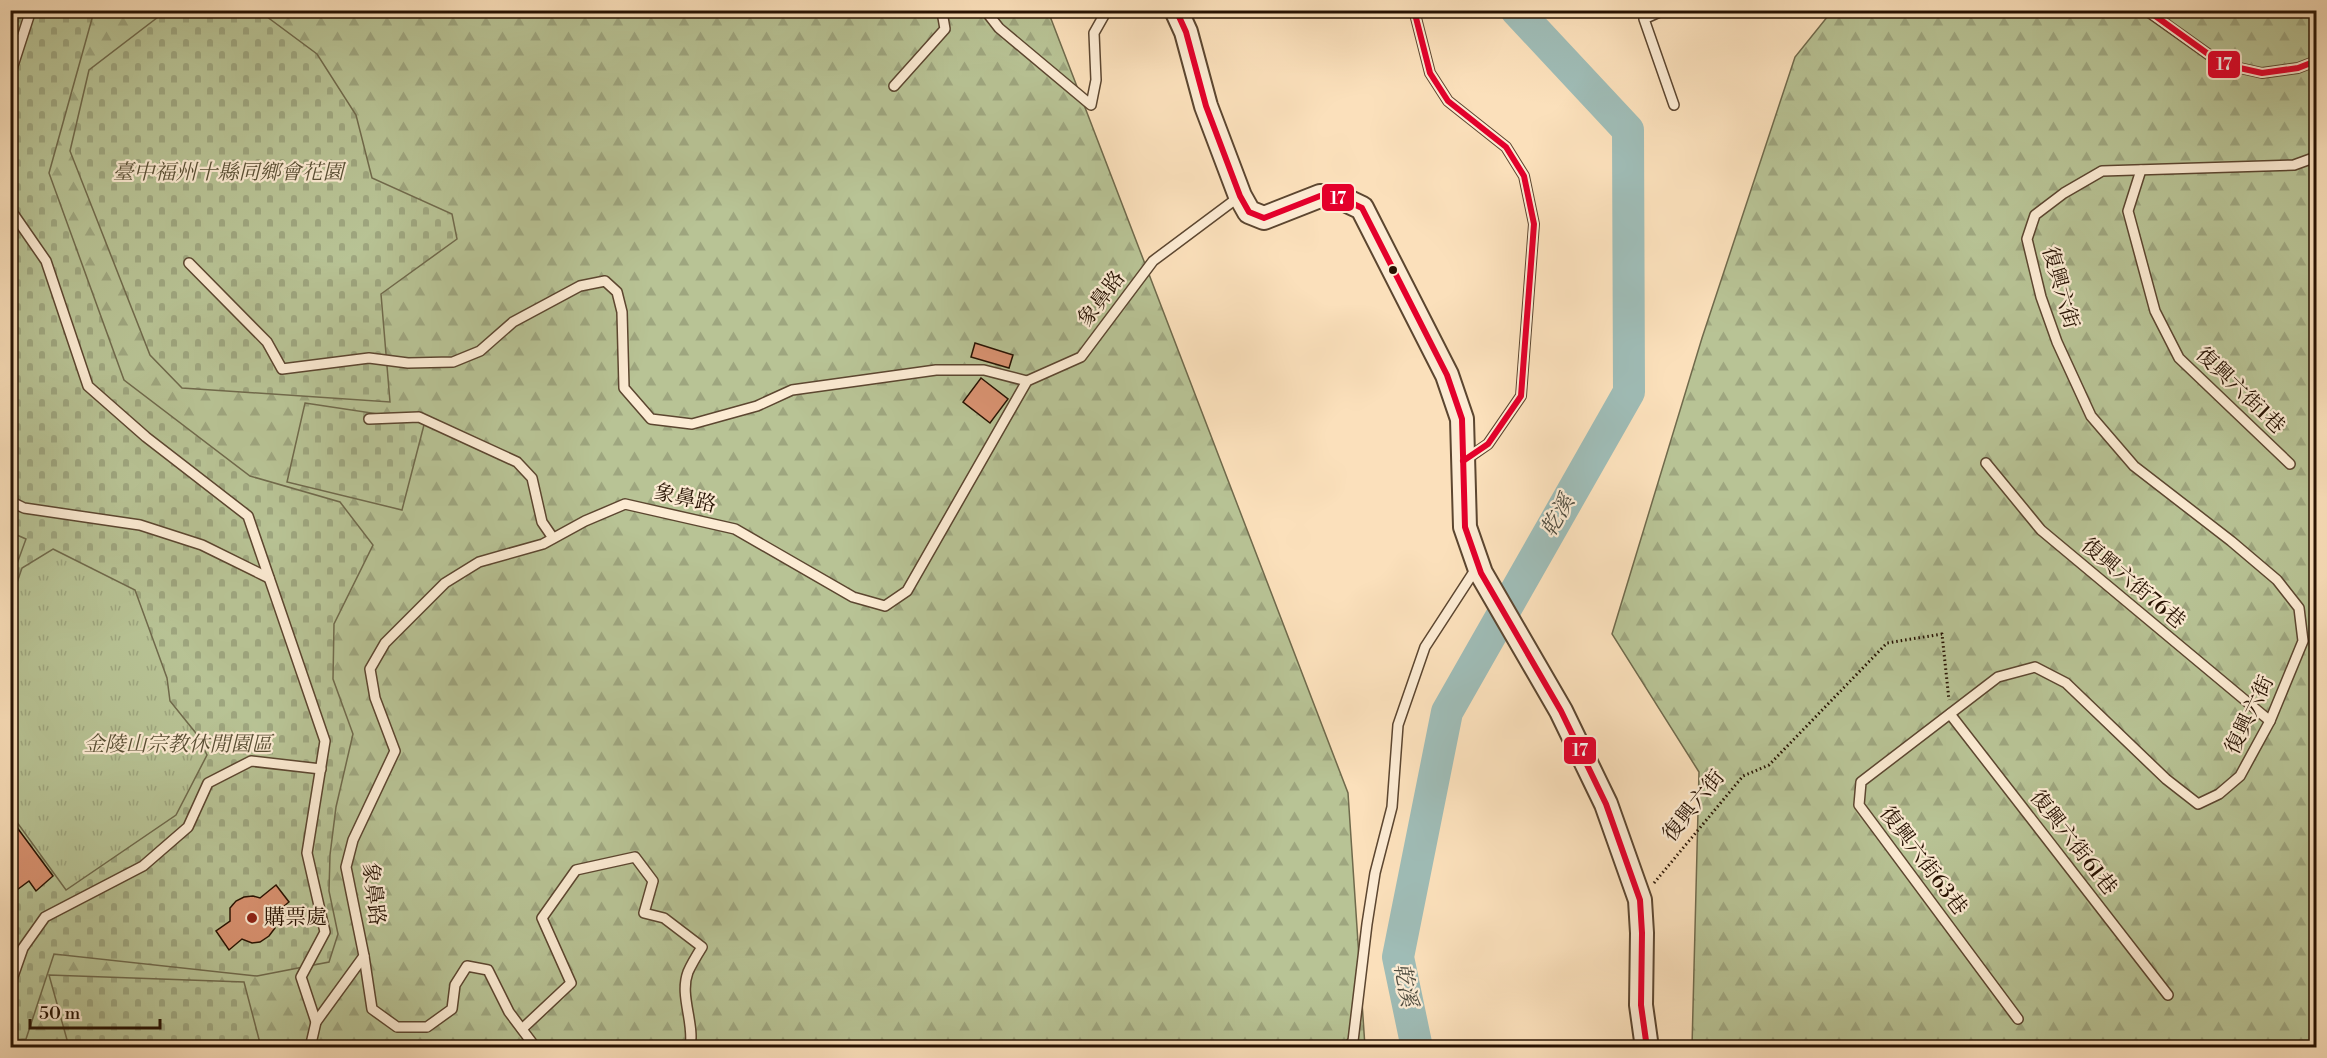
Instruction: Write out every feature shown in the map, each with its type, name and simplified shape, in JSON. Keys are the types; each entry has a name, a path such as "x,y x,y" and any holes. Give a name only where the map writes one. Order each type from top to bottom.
{"street":[{"path":"1176,10 1186,32 1206,106 1240,196 1249,212 1264,218 1320,196 1341,198 1362,208 1447,375 1462,419 1465,527 1480,569 1561,711 1606,804 1640,900 1641,1005 1647,1047"}],"lane":[{"path":"10,75 31,10"},
{"path":"894,86 945,29 943,10"},
{"path":"985,10 999,28 1091,105 1096,80 1094,33 1107,10"},
{"path":"1414,10 1430,73 1448,101 1506,147 1524,176 1534,224 1521,396 1488,444 1464,461"},
{"path":"1664,10 1644,19 1674,105"},
{"path":"2146,10 2222,64 2262,73 2298,68 2316,61"},
{"name":"復興六街","path":"1950,714 1998,677 2035,667 2066,683 2166,779 2198,804 2219,794 2240,776 2270,722 2304,641 2299,608 2277,580 2231,541 2134,466 2091,416 2056,342 2041,297 2027,239 2035,215 2064,193 2102,171 2294,165 2316,157"},
{"name":"復興六街1巷","path":"2141,170 2128,211 2156,311 2179,358 2290,464"},
{"name":"象鼻路","path":"310,1047 316,1022 364,956 346,867 354,840 395,752 375,698 370,669 385,644 446,583 479,562 543,544 585,520 625,504 735,529 853,597 885,606 907,591 1027,381 1081,357 1153,261 1240,196"},
{"path":"10,209 46,261 88,386 146,436 248,516 325,741 307,853 325,932 301,976 316,1022"},
{"path":"189,263 267,342 282,369 369,358 408,363 453,363 480,351 513,322 580,286 605,281 617,292 622,312 624,388 651,419 692,424 757,406 792,390 936,370 984,370 1027,381"},
{"path":"369,419 419,417 517,462 532,477 542,522 553,538"},
{"name":"復興六街76巷","path":"1986,463 2040,530 2270,722"},
{"path":"10,501 24,508 140,525 202,545 269,578"},
{"path":"1351,1045 1374,883 1392,807 1398,725 1425,647 1480,569"},
{"name":"復興六街61巷","path":"1950,714 2168,995"},
{"name":"復興六街63巷","path":"1950,714 1861,782 1858,805 2018,1019"},
{"path":"10,985 23,948 45,917 143,866 188,826 208,783 251,761 321,769"},
{"path":"522,1029 571,983 542,918 576,870 635,857 653,881 644,913 664,918 702,946 687,974 686,997 693,1034 690,1047"},
{"path":"364,956 372,1009 397,1028 427,1027 452,1009 455,985 468,966 488,970 509,1012 536,1047"}],"path":[{"name":"復興六街","path":"1640,900 1743,776 1768,765 1887,644 1941,634 1950,714"}],"green space":[{"path":"10,11 1048,11 1348,793 1365,1047 11,1047"},
{"name":"金陵山宗教休閒園區","path":"11,11 91,11 93,15 49,173 124,380 250,476 340,502 373,545 334,624 333,679 353,734 336,807 330,855 329,891 338,934 329,962 257,976 54,954 26,1039 11,1040 10,583 26,539 10,532"},
{"name":"臺中福州十縣同鄉會花園","path":"166,11 259,11 317,54 356,115 372,178 452,214 457,239 381,294 390,402 182,388 150,355 70,151 89,70"},
{"path":"1832,11 2316,11 2316,1047 1692,1047 1699,772 1612,634 1702,338 1795,57"},
{"path":"305,403 425,421 402,510 287,482"},
{"path":"53,549 135,590 167,678 170,701 195,732 207,755 176,815 66,890 11,814 10,603 22,568"},
{"path":"49,975 244,982 261,1047 69,1047"}],"building":[{"path":"975,343 1013,355 1009,368 971,357"},
{"path":"981,378 1008,399 990,423 963,402"},
{"path":"10,818 53,876 36,891 29,881 10,895"},
{"name":"購票處","path":"276,885 289,902 273,915 275,928 260,942 252,943 242,939 229,950 216,931 230,921 230,908 244,897 260,898"}],"waterway":[{"name":"乾溪","path":"1417,1048 1398,957 1447,712 1629,392 1628,130 1516,10"}],"transit line":[{"name":"17","path":"1176,10 1186,32 1206,106 1240,196 1249,212 1264,218 1320,196 1341,198 1362,208 1447,375 1462,419 1465,527 1481,573 1561,711 1606,804 1640,900 1641,1005 1647,1048"},
{"name":"17","path":"1414,10 1430,73 1448,101 1506,147 1524,176 1534,224 1521,396 1488,444 1463,461"},
{"name":"17","path":"2147,10 2222,64 2262,73 2298,68 2316,61"}],"place":[{"name":"購票處","path":"252,918"}]}
